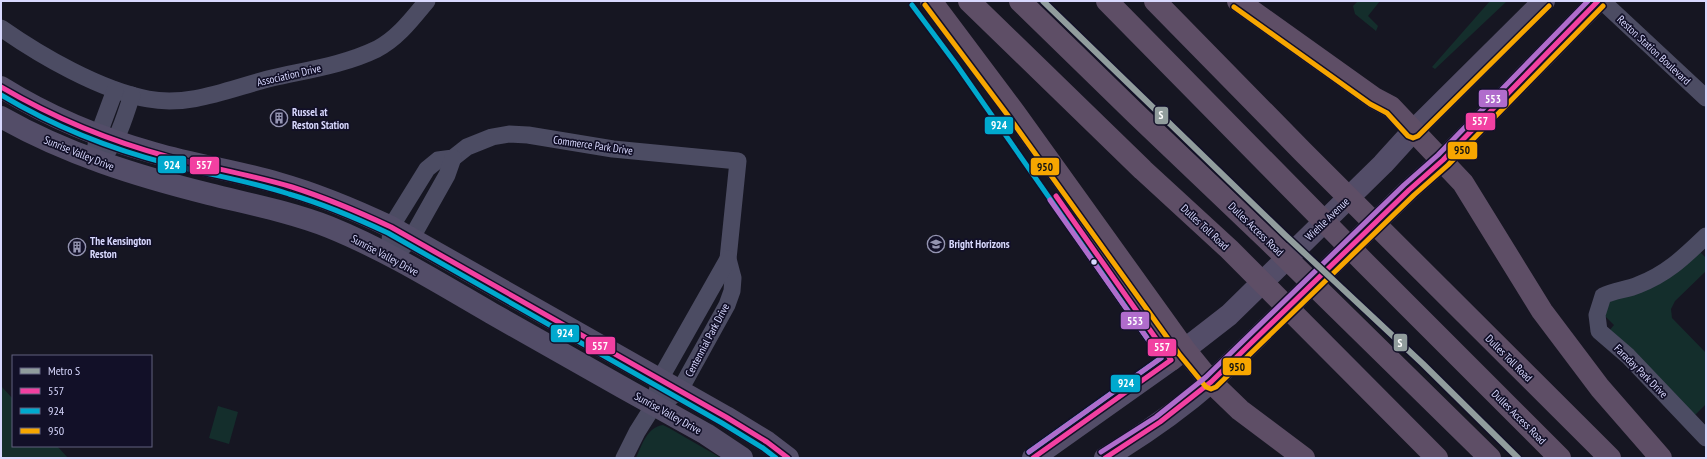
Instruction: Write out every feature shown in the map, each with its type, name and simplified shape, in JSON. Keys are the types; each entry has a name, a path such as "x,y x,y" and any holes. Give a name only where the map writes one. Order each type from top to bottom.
{"highway":[{"path":"918,1 1178,355 1212,382 1240,410 1304,458"},
{"path":"931,1 1019,119 1178,355"},
{"name":"Dulles Toll Road","path":"969,1 1143,170 1228,249 1437,458"},
{"name":"Dulles Access Road","path":"1020,1 1130,109 1268,240 1490,458"},
{"name":"Dulles Access Road","path":"1107,1 1365,263 1560,458"},
{"name":"Dulles Toll Road","path":"1155,1 1302,152 1610,458"},
{"path":"1238,1 1374,98 1391,107 1464,182 1542,311 1600,388 1661,458"}],"main road":[{"name":"Wiehle Avenue","path":"1033,458 1178,355 1229,315 1383,164 1413,131 1544,1"},
{"path":"1105,458 1154,428 1212,382 1409,190 1443,160 1598,1"},
{"path":"1,87 48,113 106,138 155,153 296,188 345,206 391,227 680,390 760,438 788,458"},
{"name":"Sunrise Valley Drive","path":"1,117 47,141 98,161 142,176 303,218 352,237 389,256 706,434 742,458"}],"street":[{"name":"Association Drive","path":"1,28 65,67 115,90 160,101 197,99 271,78 335,64 378,48 402,31 427,1"},
{"name":"Reston Station Boulevard","path":"1602,1 1706,98"},
{"path":"106,138 115,90"},
{"path":"98,161 95,150 106,138 132,95"},
{"name":"Commerce Park Drive","path":"389,256 391,227 427,169 438,160 453,158 467,147 492,137 509,134 528,135 613,149 738,161"},
{"path":"389,256 403,247 411,239 447,175 453,158"},
{"name":"Centennial Park Drive","path":"654,405 666,401 680,390 727,305 732,292 732,278 728,259 738,161"},
{"name":"Faraday Park Drive","path":"1706,236 1666,272 1635,287 1610,292 1603,296 1597,315 1599,331 1628,356 1706,438"},
{"name":"Centennial Park Drive","path":"654,405 660,379 728,259"},
{"path":"624,458 637,432 654,405"}],"green space":[{"path":"1358,1 1380,1 1368,16 1378,26 1376,31 1355,14 1353,6"},
{"path":"1490,1 1507,1 1435,69 1432,67"},
{"path":"1700,252 1706,258 1706,271 1675,301 1671,309 1672,318 1706,353 1706,404 1694,416 1609,331 1614,325 1606,317 1603,319 1609,302"},
{"path":"1,386 12,398 12,447 58,447 68,458 1,458"},
{"path":"218,406 238,412 229,444 209,438"},
{"path":"663,425 721,458 636,458 649,433 657,426"}],"metro line":[{"name":"S","path":"1043,1 1285,235 1423,364 1518,458"}],"transit line":[{"name":"553","path":"1101,452 1156,417 1206,377 1404,185 1438,155 1588,1"},
{"name":"557","path":"1105,458 1160,422 1211,382 1409,190 1443,160 1598,1"},
{"name":"924","path":"912,5 956,64 1161,358 1029,452"},
{"name":"950","path":"925,5 1009,117 1179,354 1206,387 1211,389 1216,387 1414,195 1448,165 1603,6"},
{"name":"950","path":"1234,7 1370,104 1387,113 1408,136 1413,138 1418,136 1549,6"},
{"name":"557","path":"1,87 62,119 125,144 200,165 292,187 367,216 391,227 726,417 767,442 788,458"},
{"name":"924","path":"1,95 41,117 82,136 104,144 184,168 274,189 314,202 388,233 722,423 763,448 776,458"},
{"name":"557","path":"1033,458 1171,360 1056,196"},
{"name":"553","path":"1029,452 1161,358 1050,200"}],"place":[{"name":"Russel at Reston Station","path":"279,118"},
{"name":"Bright Horizons","path":"936,244"},
{"name":"The Kensington Reston","path":"77,247"}]}
